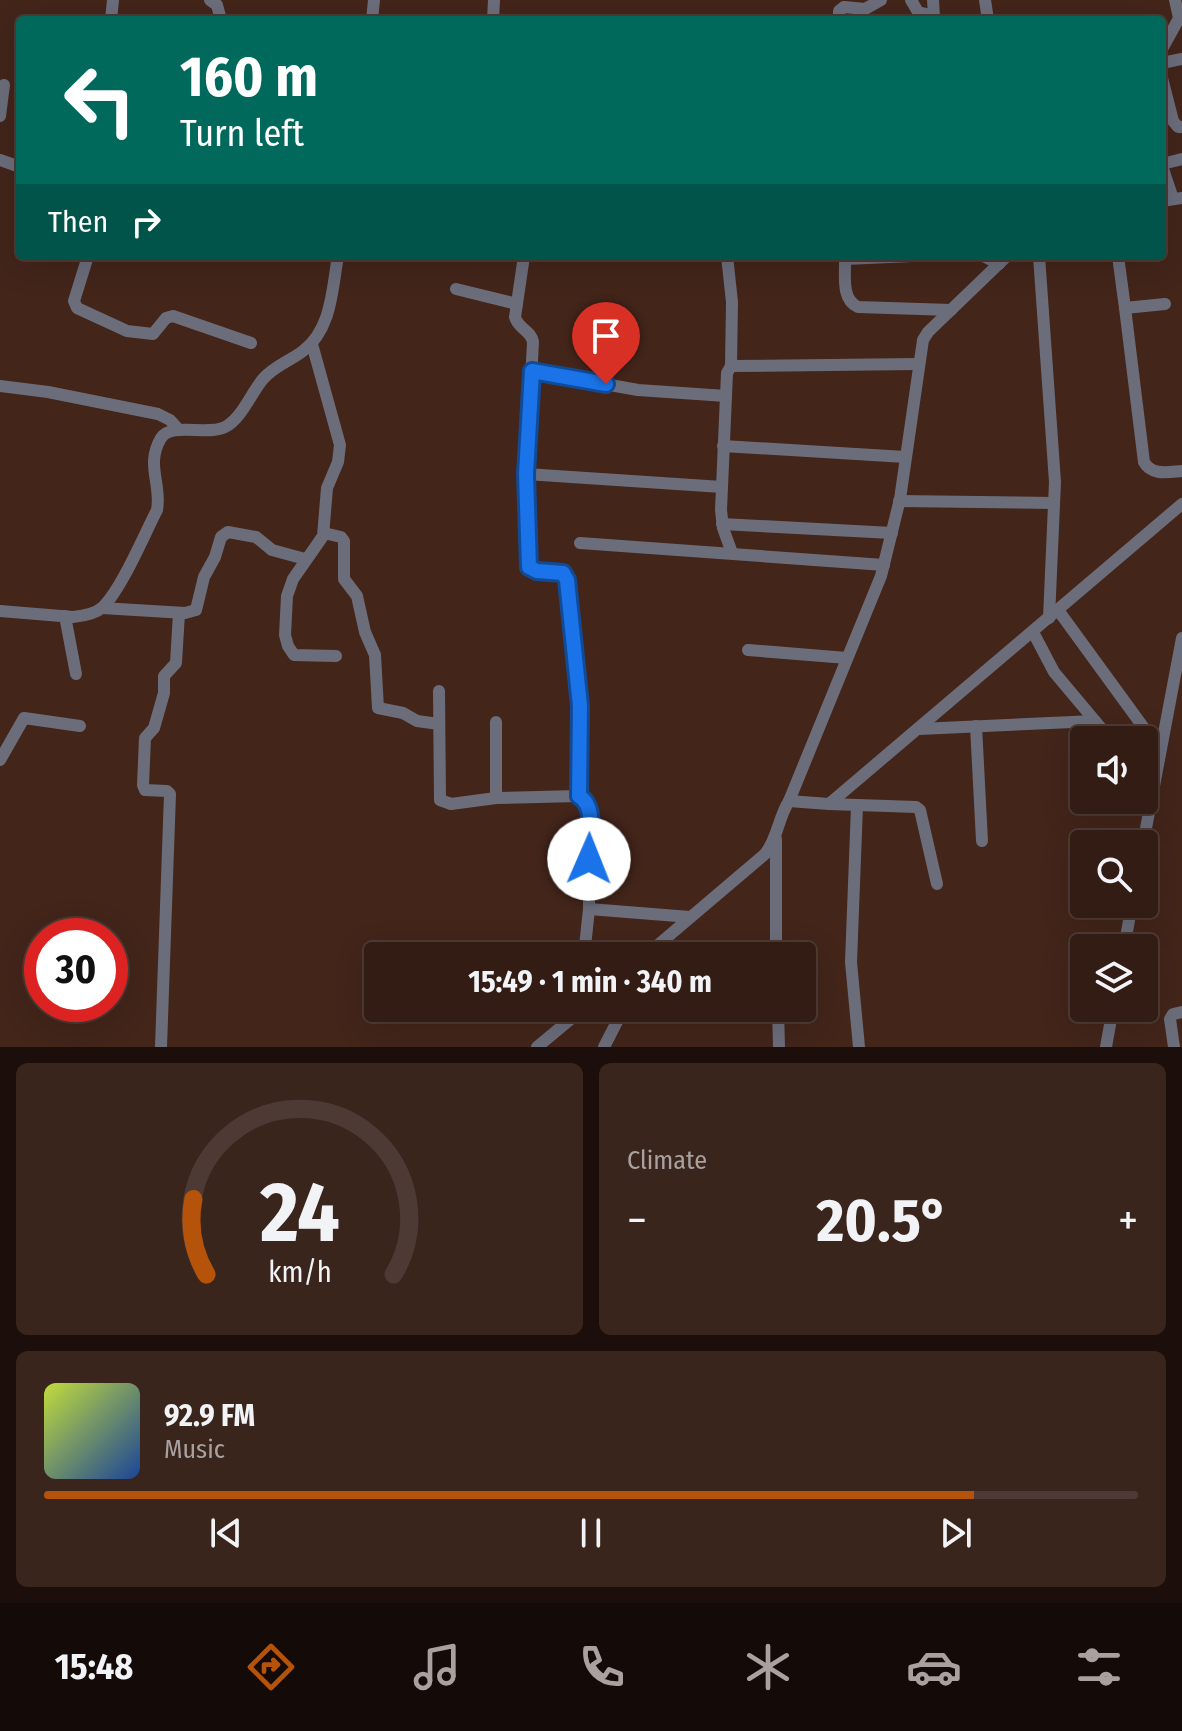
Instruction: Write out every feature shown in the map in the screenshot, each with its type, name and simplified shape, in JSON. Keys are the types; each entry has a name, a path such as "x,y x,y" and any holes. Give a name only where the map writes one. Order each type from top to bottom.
{"street":[{"path":"839,16 839,11 844,7 865,9 881,0"},
{"path":"911,0 918,12 927,16"},
{"path":"1166,42 1179,19 1175,0"},
{"path":"0,116 2,85"},
{"path":"1166,110 1175,125 1182,127"},
{"path":"1166,179 1172,200"},
{"path":"87,260 74,301 77,308 140,334 153,334 166,318 173,316 251,343"},
{"path":"102,608 134,556 157,510 159,500 153,462 162,437 172,430 212,431 224,428 232,422 267,374 312,344 322,331 329,310 337,260"},
{"path":"523,260 516,321 533,337 526,474 529,567 537,571 563,573 567,580 580,706 579,796"},
{"path":"727,260 732,302 731,366 727,373 722,524 732,553"},
{"path":"845,260 846,294 852,305 951,310"},
{"path":"776,942 776,838 782,811 789,801 884,565 899,501 920,350 928,332 1003,260"},
{"path":"1039,260 1054,503 1053,614 1160,750"},
{"path":"1119,260 1144,462 1156,472 1182,471"},
{"path":"456,289 517,304"},
{"path":"1125,308 1165,304"},
{"path":"312,344 340,445 338,462 327,488 324,533 293,579 287,596 285,635 294,655 336,656"},
{"path":"731,366 918,364"},
{"path":"532,371 638,390 726,396"},
{"path":"0,386 48,392 158,414 170,420 179,430"},
{"path":"723,446 905,457"},
{"path":"526,474 722,487"},
{"path":"899,501 1054,503"},
{"path":"829,804 1182,504"},
{"path":"722,524 892,533"},
{"path":"0,611 83,616 102,608 179,613 196,610 204,577 224,533 256,537 272,550 305,559"},
{"path":"324,533 341,537 344,541 344,579 357,596 365,632 375,655 378,708 403,713 417,721 439,724"},
{"path":"580,543 884,565"},
{"path":"161,1047 170,794 167,791 145,790 143,785 145,738 154,728 164,693 164,676 176,663 179,613"},
{"path":"65,616 76,674"},
{"path":"1033,632 1054,672 1099,726"},
{"path":"1158,753 1182,638"},
{"path":"748,650 847,658"},
{"path":"439,691 440,800 451,804 496,798 579,796 585,799 590,809 585,942"},
{"path":"0,760 24,718 80,726"},
{"path":"919,729 1095,721"},
{"path":"496,722 496,798"},
{"path":"976,726 982,841"},
{"path":"789,801 916,807 920,810 937,884"},
{"path":"857,806 851,962 859,1047"},
{"path":"661,942 765,854 776,838"},
{"path":"589,909 690,917"},
{"path":"1174,1047 1170,1019 1173,1014 1182,1012"},
{"path":"537,1047 565,1022"},
{"path":"604,1047 617,1022"},
{"path":"778,1022 779,1047"},
{"path":"1106,1047 1110,1022"}],"route":[{"path":"589,859 590,809 585,799 579,796 580,706 567,580 558,571 537,571 529,567 526,474 532,371 606,384"}]}
